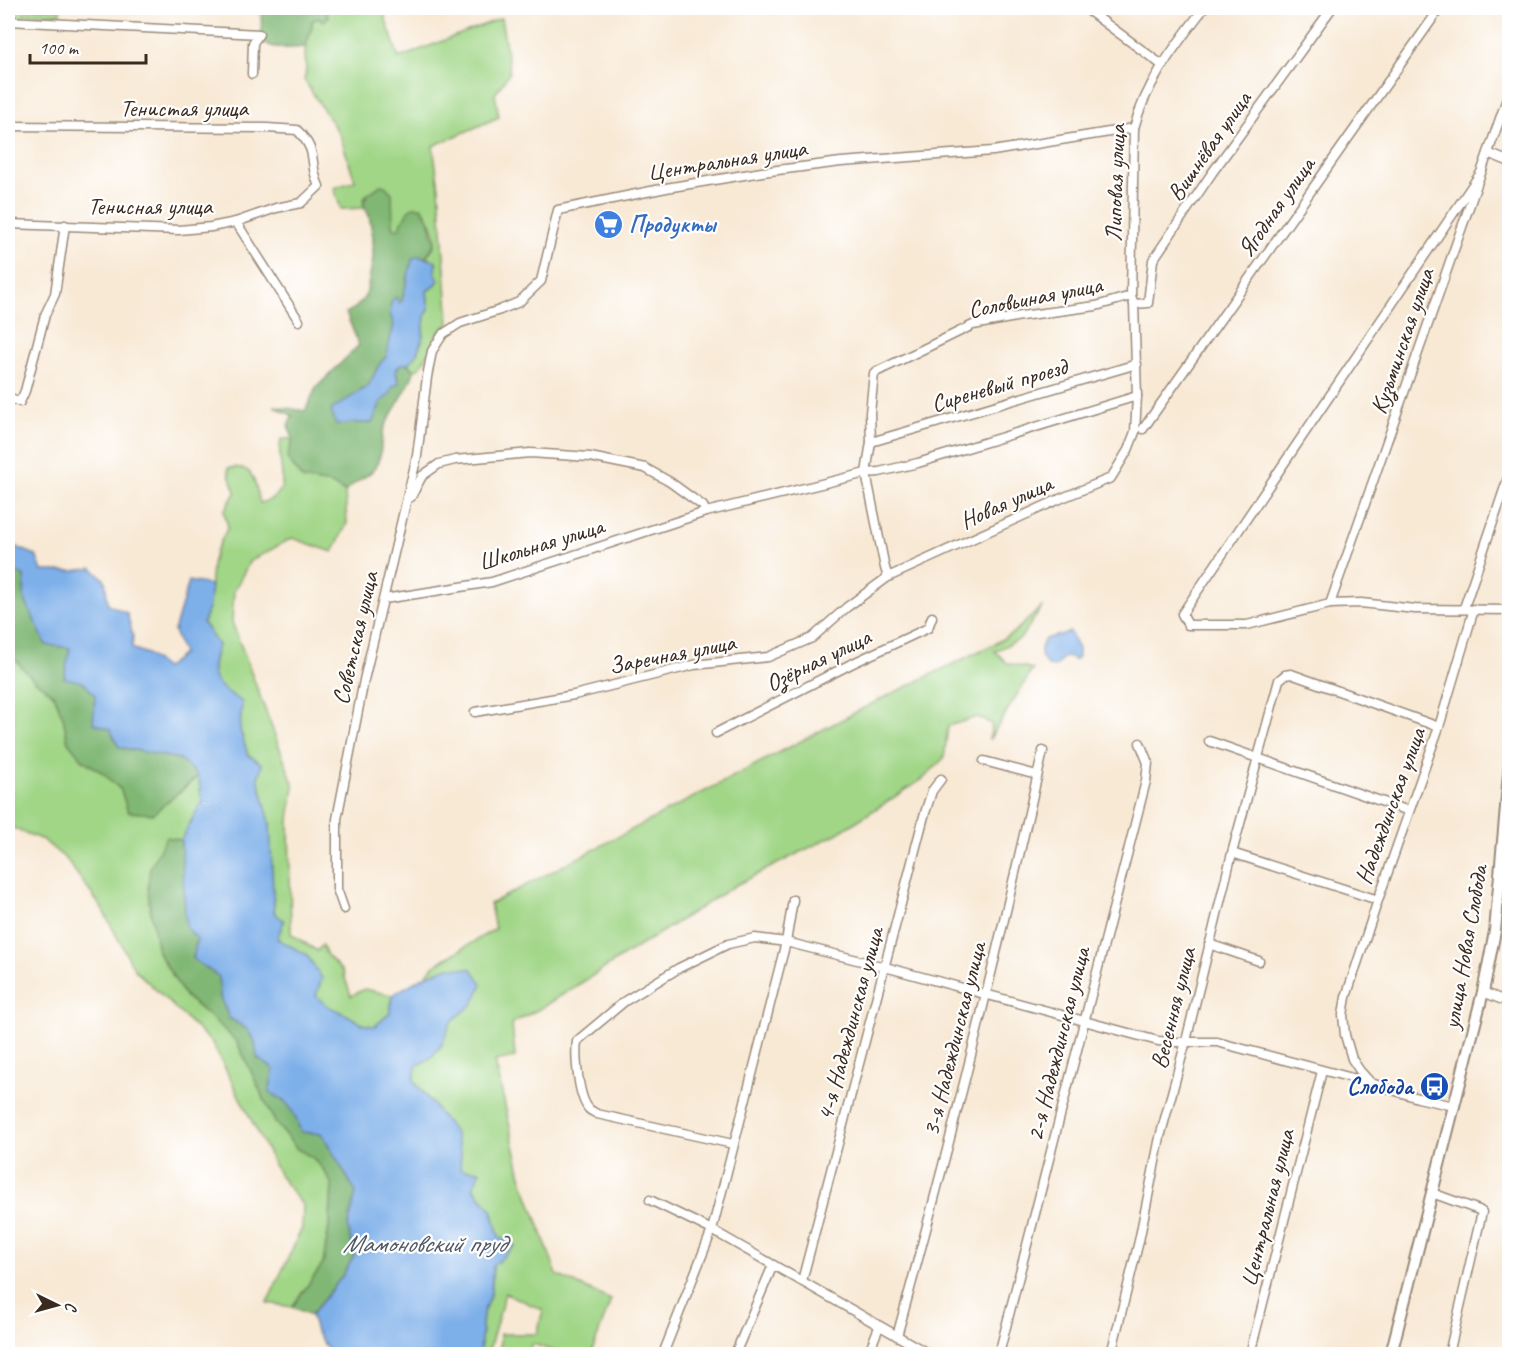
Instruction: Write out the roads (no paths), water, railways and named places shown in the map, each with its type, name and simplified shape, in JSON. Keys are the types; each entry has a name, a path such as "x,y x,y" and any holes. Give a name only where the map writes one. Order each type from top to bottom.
{"street":[{"path":"1085,8 1162,66"},
{"name":"Липовая улица","path":"1128,450 1134,432 1137,396 1132,300 1134,128 1139,108 1162,66 1204,8"},
{"name":"Вишнёвая улица","path":"1132,300 1148,303 1153,260 1212,173 1332,8"},
{"name":"Ягодная улица","path":"1143,429 1440,8"},
{"path":"8,21 259,34 253,43 252,74"},
{"name":"Кузьминская улица","path":"1330,604 1509,90"},
{"name":"Тенистая улица","path":"8,126 297,130 306,139 313,152 314,176 319,186"},
{"name":"Центральная улица","path":"427,377 432,351 443,334 460,323 519,302 541,281 558,210 666,188 762,172 841,162 993,151 1134,128"},
{"path":"1488,153 1509,162"},
{"path":"1482,171 1182,614 1188,624 1247,625 1330,604 1361,603 1414,609 1509,610"},
{"name":"Тенисная улица","path":"8,224 179,230 211,227 236,222 301,202 319,186"},
{"path":"236,222 299,321"},
{"path":"8,397 20,402 32,369 45,315 55,294 65,225"},
{"name":"Соловьиная улица","path":"888,577 866,473 871,442 870,413 874,373 973,325 1132,300"},
{"name":"Сиреневый проезд","path":"871,442 1137,364"},
{"name":"Советская улица","path":"344,909 337,889 337,819 364,680 417,456 427,377"},
{"name":"Школьная улица","path":"384,600 492,582 706,512 866,473 918,463 1137,396"},
{"name":"Новая улица","path":"888,577 1111,478 1128,450"},
{"path":"399,528 418,482 422,476 439,464 455,460 530,453 590,457 645,468 670,482 703,506 706,512"},
{"path":"1469,609 1509,472"},
{"name":"Заречная улица","path":"475,712 574,695 694,665 768,657 812,638 847,607 888,577"},
{"name":"Надеждинская улица","path":"1371,1083 1352,1059 1345,1035 1343,1015 1346,997 1439,727 1469,609"},
{"name":"Озёрная улица","path":"716,733 850,664 928,628 932,617"},
{"name":"Весенняя улица","path":"1112,1354 1139,1241 1160,1137 1232,853 1279,680 1291,674 1439,727"},
{"path":"1209,741 1409,812"},
{"name":"2-я Надеждинская улица","path":"999,1354 1146,781 1148,763 1140,743"},
{"name":"3-я Надеждинская улица","path":"897,1336 986,995 1043,751"},
{"path":"984,761 1037,775"},
{"name":"улица Новая Слобода","path":"1454,1106 1483,992 1495,931 1509,762"},
{"name":"4-я Надеждинская улица","path":"802,1281 924,816 932,791 941,779"},
{"path":"1232,853 1378,900"},
{"path":"663,1354 712,1230 786,942 794,900"},
{"path":"733,1144 597,1114 583,1100 575,1055 577,1041 636,993 679,968 728,944 755,938 786,942 885,967 1158,1041 1217,1042 1454,1106 1391,1354"},
{"path":"1209,944 1259,961"},
{"path":"1483,992 1509,1003"},
{"name":"Центральная улица","path":"1250,1354 1322,1071"},
{"path":"1432,1193 1482,1212 1449,1354"},
{"path":"650,1200 712,1230 929,1354"},
{"path":"735,1354 773,1265"},
{"path":"868,1354 879,1327"}],"water":[{"path":"417,256 436,261 435,272 439,280 427,291 429,309 425,316 422,340 416,355 408,364 402,364 397,368 399,384 393,386 390,394 381,402 372,423 336,425 331,410 368,386 386,357 394,324 390,314 391,302 396,297 399,303 402,301 412,260"},
{"name":"Мамоновский пруд","path":"8,536 14,546 36,555 42,571 73,571 92,568 105,580 108,604 127,613 133,636 132,648 147,654 165,668 183,654 174,631 189,581 211,585 209,605 203,623 218,645 213,673 224,690 242,702 240,730 248,755 262,764 258,778 270,823 274,912 284,921 277,939 307,955 322,978 316,996 328,1006 360,1023 375,1026 390,1013 392,995 425,976 449,967 472,969 482,984 473,1004 451,1022 441,1046 429,1059 416,1066 414,1081 455,1133 461,1154 460,1169 480,1171 473,1188 492,1210 499,1237 515,1246 493,1266 491,1293 483,1313 480,1354 331,1354 316,1332 311,1315 341,1278 354,1256 348,1227 356,1192 322,1134 301,1132 287,1104 269,1092 274,1069 257,1058 255,1042 247,1029 229,1018 220,997 219,977 193,959 197,939 186,927 181,840 202,801 198,776 180,759 119,747 110,729 93,723 95,695 83,682 64,678 70,648 46,645 24,598 24,576 8,568"},
{"path":"1070,632 1078,649 1078,657 1074,660 1064,657 1055,667 1048,666 1041,654 1041,647 1045,639"}],"place":[{"name":"Продукты","path":"608,224"},
{"name":"Слобода","path":"1434,1086"}]}
